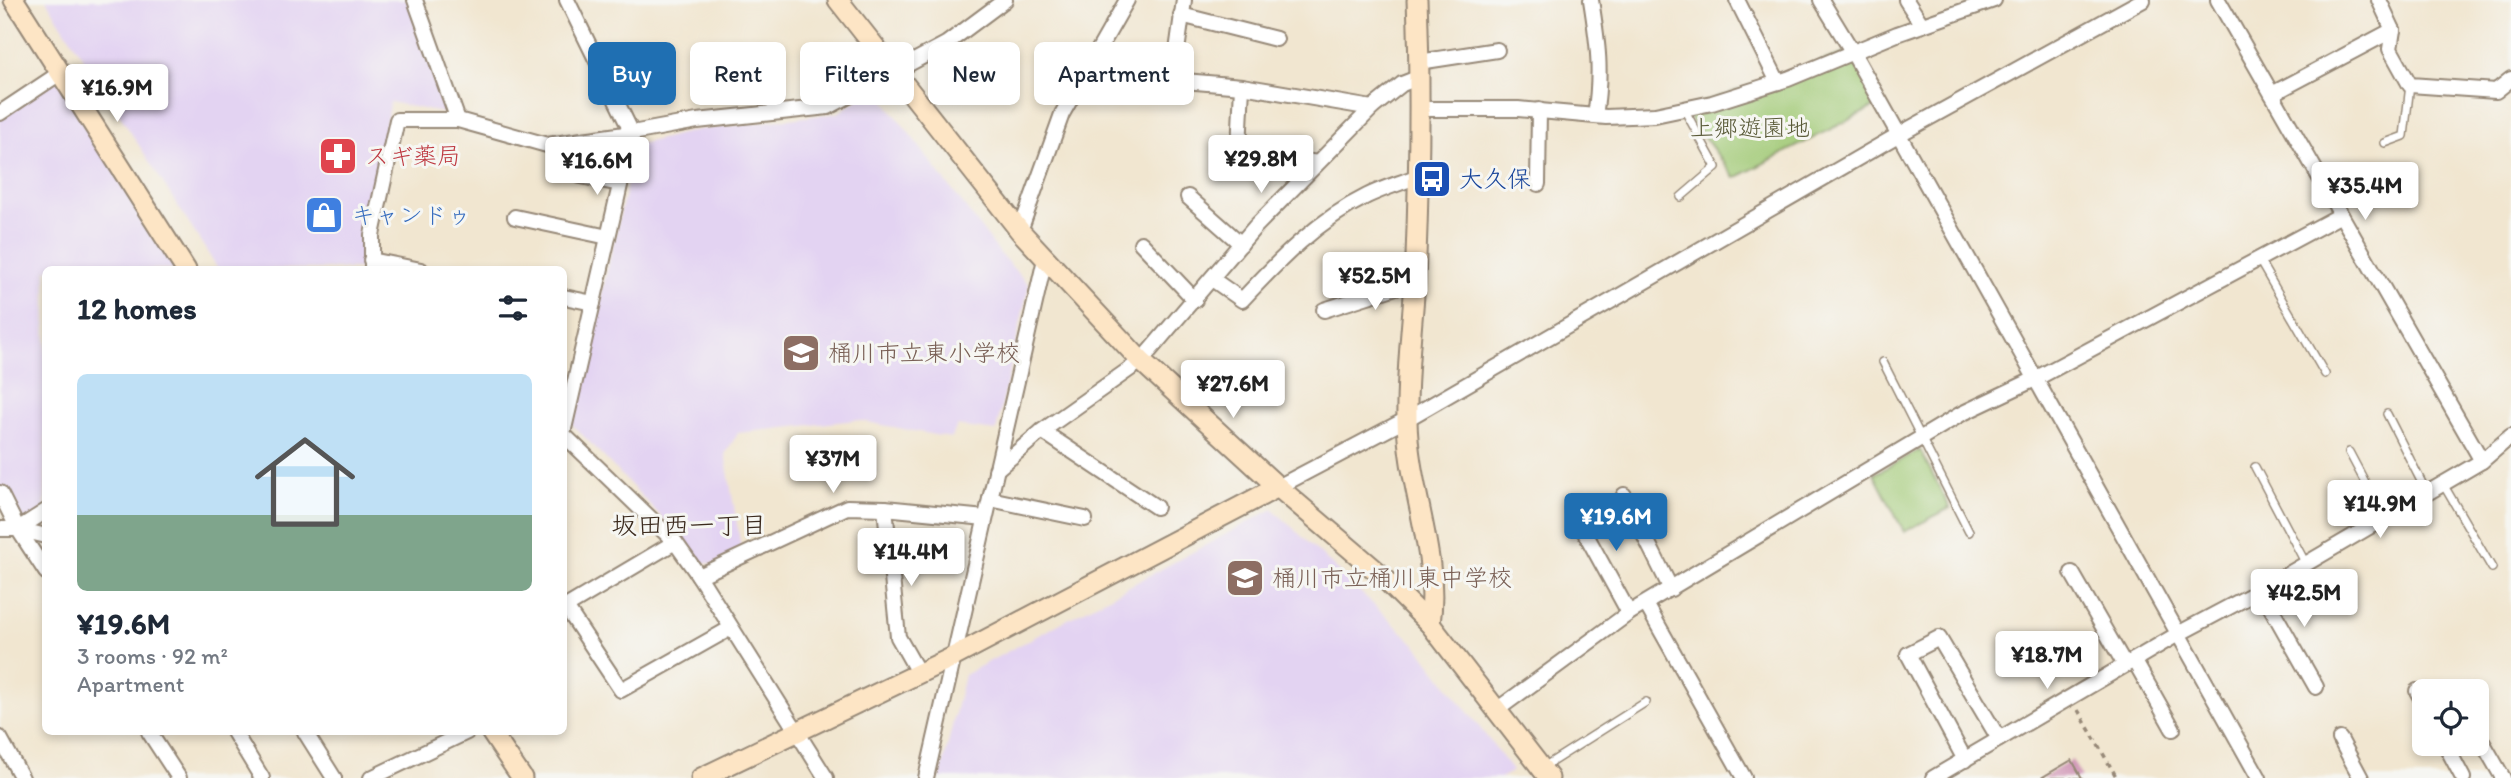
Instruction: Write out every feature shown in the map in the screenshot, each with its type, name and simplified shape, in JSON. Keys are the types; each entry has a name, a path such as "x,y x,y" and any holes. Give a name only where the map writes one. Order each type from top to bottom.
{"street":[{"path":"14,0 183,266"},
{"path":"415,0 458,120"},
{"path":"567,0 632,133 567,416"},
{"path":"914,60 946,44 1005,0"},
{"path":"1417,0 1420,109 1415,281 1407,419 1409,450 1433,577 1430,624"},
{"path":"1591,0 1600,83 1595,116"},
{"path":"1737,0 1778,82"},
{"path":"1821,0 2259,778"},
{"path":"1906,0 1922,25"},
{"path":"701,778 953,657 1407,419 1898,135 2143,0"},
{"path":"2218,0 2482,461"},
{"path":"2379,0 2393,30 2390,48 2410,85 2496,91 2511,79"},
{"path":"844,1 873,42"},
{"path":"1420,109 1539,110 1595,116 1655,115 1712,103 1778,82 1852,51 1991,1"},
{"path":"1101,42 1121,2"},
{"path":"1179,42 1183,7 1276,39"},
{"path":"2272,94 2393,30"},
{"path":"996,470 1042,431 1142,361 1241,244 1372,107 1420,70 1497,50"},
{"path":"0,113 60,73"},
{"path":"1194,82 1242,86 1372,107"},
{"path":"1242,86 1239,149 1317,163"},
{"path":"914,97 1020,231 1142,361 1278,487 1380,574 1430,624 1545,773"},
{"path":"372,265 372,235 397,120 458,120 547,145 697,121 832,105"},
{"path":"1020,231 1067,105"},
{"path":"1538,184 1539,110"},
{"path":"1212,279 1242,300 1275,264 1314,229 1367,196 1418,176"},
{"path":"581,177 620,184"},
{"path":"1188,197 1241,244"},
{"path":"1498,709 1629,613 1961,414 2035,379 2341,215"},
{"path":"515,217 608,237"},
{"path":"1141,243 1195,300"},
{"path":"926,778 1045,259"},
{"path":"1324,310 1415,281"},
{"path":"567,298 593,303"},
{"path":"1042,431 1156,507"},
{"path":"567,438 675,542 826,778"},
{"path":"1933,778 2509,444"},
{"path":"0,493 18,529 42,566"},
{"path":"1624,495 1671,589"},
{"path":"990,499 1086,519"},
{"path":"699,576 847,507 985,518"},
{"path":"885,508 898,638 919,674"},
{"path":"1572,509 1629,613"},
{"path":"18,529 42,514"},
{"path":"0,529 18,529 42,535"},
{"path":"567,607 675,542"},
{"path":"2073,573 2173,729"},
{"path":"2261,590 2316,687"},
{"path":"1646,604 1744,778"},
{"path":"567,611 621,690 731,628"},
{"path":"1965,760 1908,654 1938,638 1999,739"},
{"path":"151,735 179,778"},
{"path":"236,735 262,778"},
{"path":"307,735 334,778"},
{"path":"371,778 461,735"},
{"path":"493,735 522,778"},
{"path":"0,739 22,778"},
{"path":"2340,739 2361,778"},
{"path":"2489,753 2504,778 2511,774"},
{"path":"2451,756 2463,778"}],"lane":[{"path":"2385,143 2404,136 2410,85"},
{"path":"1681,197 1716,167 1683,109"},
{"path":"2259,259 2325,374"},
{"path":"1883,362 1969,532"},
{"path":"2387,414 2427,493"},
{"path":"2349,452 2384,517"},
{"path":"2255,467 2306,564"},
{"path":"2443,484 2491,568"},
{"path":"1545,773 1646,702"}],"path":[{"path":"2071,697 2117,778"}],"shaded area":[{"path":"46,0 410,0 448,114 390,102 362,244 365,266 216,266"},
{"path":"60,73 184,266 42,266 42,513 18,529 0,493 0,113"},
{"name":"桶川市立東小学校","path":"850,105 888,105 1002,256 1029,285 996,431 957,426 951,438 856,420 738,433 725,454 741,548 714,564 700,562 684,540 572,424 636,145 697,130 838,113"},
{"name":"桶川市立桶川東中学校","path":"1273,509 1418,647 1513,771 1500,778 940,778 964,675"}],"green space":[{"name":"上郷遊園地","path":"1852,51 1880,104 1735,178 1683,109"},
{"path":"1920,450 1950,508 1904,532 1874,474"}],"building":[{"path":"2072,760 2082,778 2041,778"}],"place":[{"name":"スギ薬局","path":"338,156"},
{"name":"大久保","path":"1432,179"},
{"name":"キャンドゥ","path":"324,215"},
{"name":"桶川市立東小学校","path":"801,353"},
{"name":"桶川市立桶川東中学校","path":"1245,578"}],"district":[{"name":"坂田西一丁目","path":"689,525"}]}
